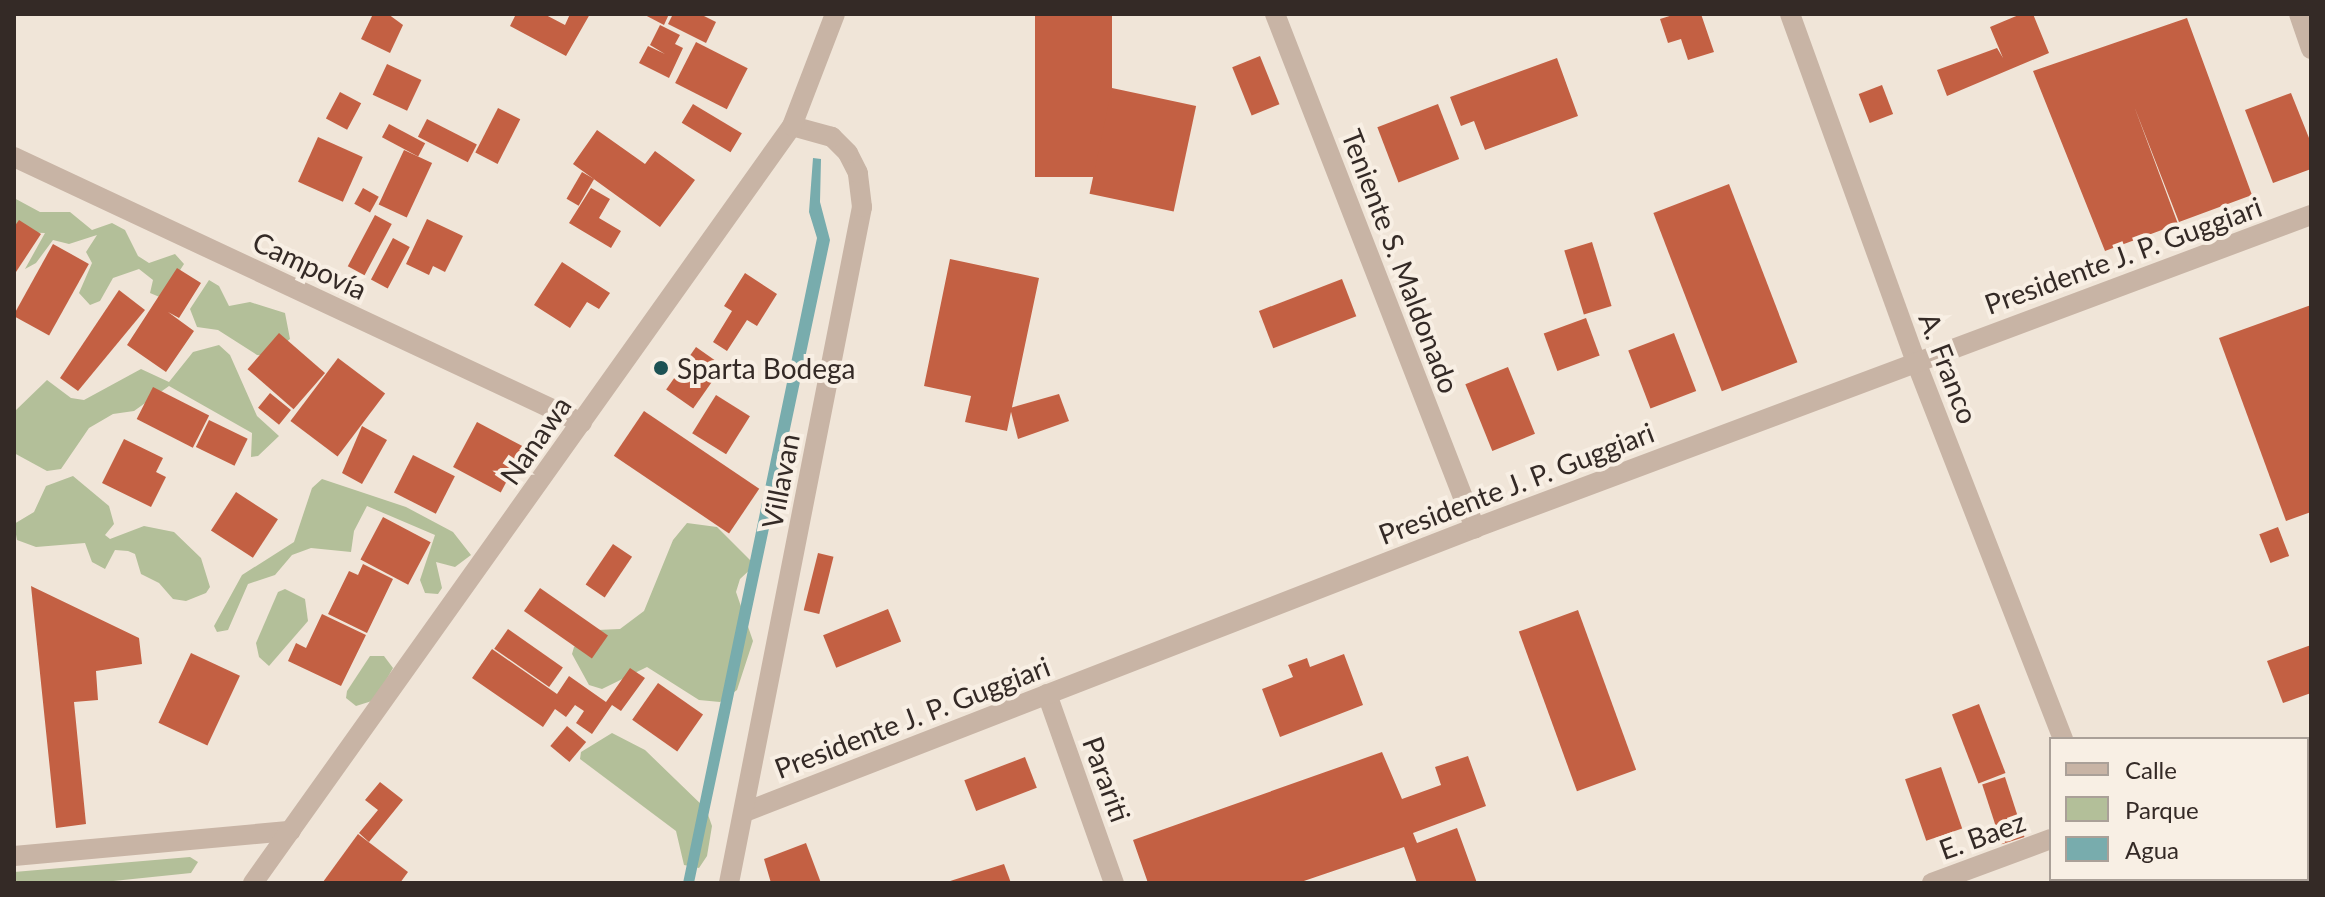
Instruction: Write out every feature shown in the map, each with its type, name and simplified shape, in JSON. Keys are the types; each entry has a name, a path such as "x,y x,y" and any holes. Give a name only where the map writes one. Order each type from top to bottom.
{"street":[{"name":"Nanawa","path":"253,883 792,126 835,14"},
{"name":"Teniente S. Maldonado","path":"1275,14 1475,528"},
{"name":"A. Franco","path":"1790,14 1916,362 2062,737"},
{"path":"2299,14 2311,49"},
{"name":"Villavan","path":"729,883 862,207 858,173 848,153 832,137 792,126"},
{"name":"Campovía","path":"14,157 582,423"},
{"name":"Presidente J. P. Guggiari","path":"745,812 1475,528 2311,215"},
{"name":"Parariti","path":"1047,694 1114,883"},
{"path":"14,856 291,831"},
{"name":"E. Baez","path":"1932,883 2049,840"}],"green space":[{"path":"14,198 40,212 70,212 92,230 112,223 125,230 138,256 149,263 175,254 184,264 162,298 150,293 153,280 139,269 113,278 100,301 90,305 79,293 92,263 86,252 97,235 69,244 53,240 36,263 25,269 45,233 14,232"},
{"path":"209,280 219,286 229,306 250,302 285,313 290,339 269,356 257,355 218,330 197,327 190,309"},
{"path":"219,345 230,355 257,416 279,436 258,456 251,457 252,433 169,386 134,411 113,414 89,428 61,469 47,471 14,453 14,412 47,380 71,398 84,400 141,369 169,382 193,352"},
{"path":"73,476 109,506 114,524 105,535 110,539 144,526 174,532 201,558 210,587 206,593 186,601 173,599 159,583 141,574 135,554 128,551 115,550 105,569 92,562 85,543 36,547 17,540 14,524 34,512 46,486"},
{"path":"322,479 406,507 453,532 471,555 455,567 436,562 442,588 438,594 425,593 420,580 435,535 367,506 354,531 351,552 311,548 292,555 275,575 248,584 228,630 217,632 214,626 242,575 294,542 312,488"},
{"path":"687,523 717,527 755,565 740,579 736,592 753,641 737,690 720,702 699,700 647,667 602,689 589,685 572,654 574,647 597,630 620,629 644,611 673,540"},
{"path":"285,589 305,599 308,621 269,666 259,657 256,643 278,592"},
{"path":"370,656 384,656 393,668 375,700 356,706 346,698 347,691"},
{"path":"612,733 645,750 706,809 712,826 707,856 699,868 684,865 676,831 580,759 581,752"},
{"path":"190,857 198,862 191,873 94,883 14,883 14,872"}],"water":[{"path":"813,158 821,159 820,202 830,240 694,883 683,883 817,238 809,212"}],"building":[{"path":"373,14 388,14 403,25 390,53 361,39"},
{"path":"516,14 544,14 565,25 570,14 590,14 566,56 510,26"},
{"path":"643,14 669,14 664,25"},
{"path":"673,14 700,14 716,22 706,43 668,24"},
{"path":"1035,14 1112,14 1112,177 1035,177"},
{"path":"1676,14 1701,14 1714,52 1688,60 1681,39 1668,43 1660,19"},
{"path":"2021,14 2033,14 2049,53 1947,96 1937,70 1997,48 2003,58 1990,27"},
{"path":"2187,18 2252,195 2179,222 2134,106 2178,224 2105,251 2033,71"},
{"path":"660,25 680,35 675,44 683,48 669,78 639,63 648,46 665,54 650,45"},
{"path":"696,42 748,68 727,109 675,83"},
{"path":"1260,56 1279,104 1252,115 1232,67"},
{"path":"1557,58 1578,116 1485,150 1474,121 1461,126 1450,97"},
{"path":"387,64 421,80 407,111 373,95"},
{"path":"1882,85 1893,114 1870,123 1859,94"},
{"path":"1112,88 1196,106 1174,212 1090,194"},
{"path":"340,92 361,103 347,130 326,118"},
{"path":"2291,93 2311,143 2311,169 2273,183 2245,110"},
{"path":"693,104 742,133 731,152 682,123"},
{"path":"1438,104 1459,159 1398,182 1377,127"},
{"path":"498,108 520,119 498,164 475,153"},
{"path":"427,119 477,144 468,162 418,137"},
{"path":"389,124 425,143 418,156 382,137"},
{"path":"597,130 645,164 655,151 695,180 660,227 573,164"},
{"path":"318,137 363,157 343,202 298,182"},
{"path":"404,150 432,163 407,217 379,204"},
{"path":"582,172 594,179 579,206 566,199"},
{"path":"1729,184 1797,362 1722,391 1653,213"},
{"path":"363,188 379,197 370,212 354,204"},
{"path":"591,188 610,199 599,218 621,231 611,248 569,223"},
{"path":"375,215 392,224 365,275 348,266"},
{"path":"427,219 463,236 445,272 433,266 429,275 406,264"},
{"path":"19,220 41,234 14,275 14,227"},
{"path":"393,238 410,247 388,288 371,279"},
{"path":"1592,242 1612,306 1584,315 1564,250"},
{"path":"53,244 89,264 49,336 14,314"},
{"path":"950,259 1039,278 1007,431 965,422 971,396 924,386"},
{"path":"562,262 610,293 599,309 587,302 570,328 534,305"},
{"path":"177,268 201,283 179,318 168,312 194,331 166,372 127,345"},
{"path":"745,273 777,294 757,326 747,320 727,351 713,342 732,311 724,306"},
{"path":"1342,279 1356,316 1273,348 1259,311"},
{"path":"119,290 145,310 78,391 60,378"},
{"path":"2311,305 2311,512 2286,521 2219,338"},
{"path":"1586,318 1600,356 1557,371 1544,333"},
{"path":"279,333 325,373 294,409 248,369"},
{"path":"1674,333 1696,391 1650,408 1628,351"},
{"path":"696,347 723,366 693,409 666,390"},
{"path":"338,358 385,394 338,457 290,421"},
{"path":"1508,367 1535,434 1492,451 1465,384"},
{"path":"153,387 209,416 193,448 137,419"},
{"path":"270,393 291,410 279,425 258,408"},
{"path":"1059,394 1069,421 1018,439 1010,408"},
{"path":"716,395 750,416 726,454 692,433"},
{"path":"644,411 759,489 729,533 614,456"},
{"path":"209,420 248,439 234,466 196,447"},
{"path":"477,422 525,447 501,492 453,467"},
{"path":"362,426 387,440 362,484 342,473"},
{"path":"124,439 163,458 156,472 166,477 151,507 102,483"},
{"path":"413,455 455,476 436,514 394,492"},
{"path":"236,492 278,519 253,558 211,531"},
{"path":"383,517 431,542 408,585 360,559"},
{"path":"2278,527 2289,556 2270,563 2259,534"},
{"path":"613,544 632,557 605,597 586,585"},
{"path":"818,553 834,557 819,614 804,610"},
{"path":"363,564 393,579 367,633 328,614 349,571 358,575"},
{"path":"31,586 139,638 142,664 96,671 98,700 74,702 86,824 56,828"},
{"path":"540,588 608,636 592,659 524,611"},
{"path":"888,609 901,641 836,668 823,635"},
{"path":"1578,610 1636,770 1577,791 1519,632"},
{"path":"322,614 366,635 341,686 288,661 296,643 306,648"},
{"path":"508,629 563,667 549,687 494,649"},
{"path":"2311,645 2311,693 2283,703 2267,661"},
{"path":"492,649 557,694 569,676 606,702 630,668 645,678 621,711 612,705 592,734 576,723 584,711 575,705 566,717 555,709 543,727 472,678"},
{"path":"191,653 240,676 207,746 158,723"},
{"path":"1344,654 1363,705 1280,737 1262,689 1293,677 1288,665 1307,658 1310,667"},
{"path":"658,683 703,715 677,751 632,720"},
{"path":"1979,704 2006,773 1978,783 1952,714"},
{"path":"567,726 586,742 569,762 550,746"},
{"path":"1382,752 1402,799 1441,785 1435,767 1468,756 1486,806 1413,833 1417,843 1457,828 1477,883 1417,883 1404,847 1298,883 1148,883 1133,840"},
{"path":"2311,753 2311,794 2309,774"},
{"path":"1025,757 1037,788 976,811 964,780"},
{"path":"1941,767 1962,828 1926,841 1905,779"},
{"path":"2005,777 2024,837 2002,844 1982,784"},
{"path":"380,782 403,800 369,842 359,833 378,810 365,800"},
{"path":"358,834 408,872 400,883 323,882"},
{"path":"806,843 821,883 771,883 764,859"},
{"path":"1004,864 1011,883 947,882"},
{"path":"2234,881 2301,881 2301,883"}],"place":[{"name":"Sparta Bodega","path":"661,368"}]}
